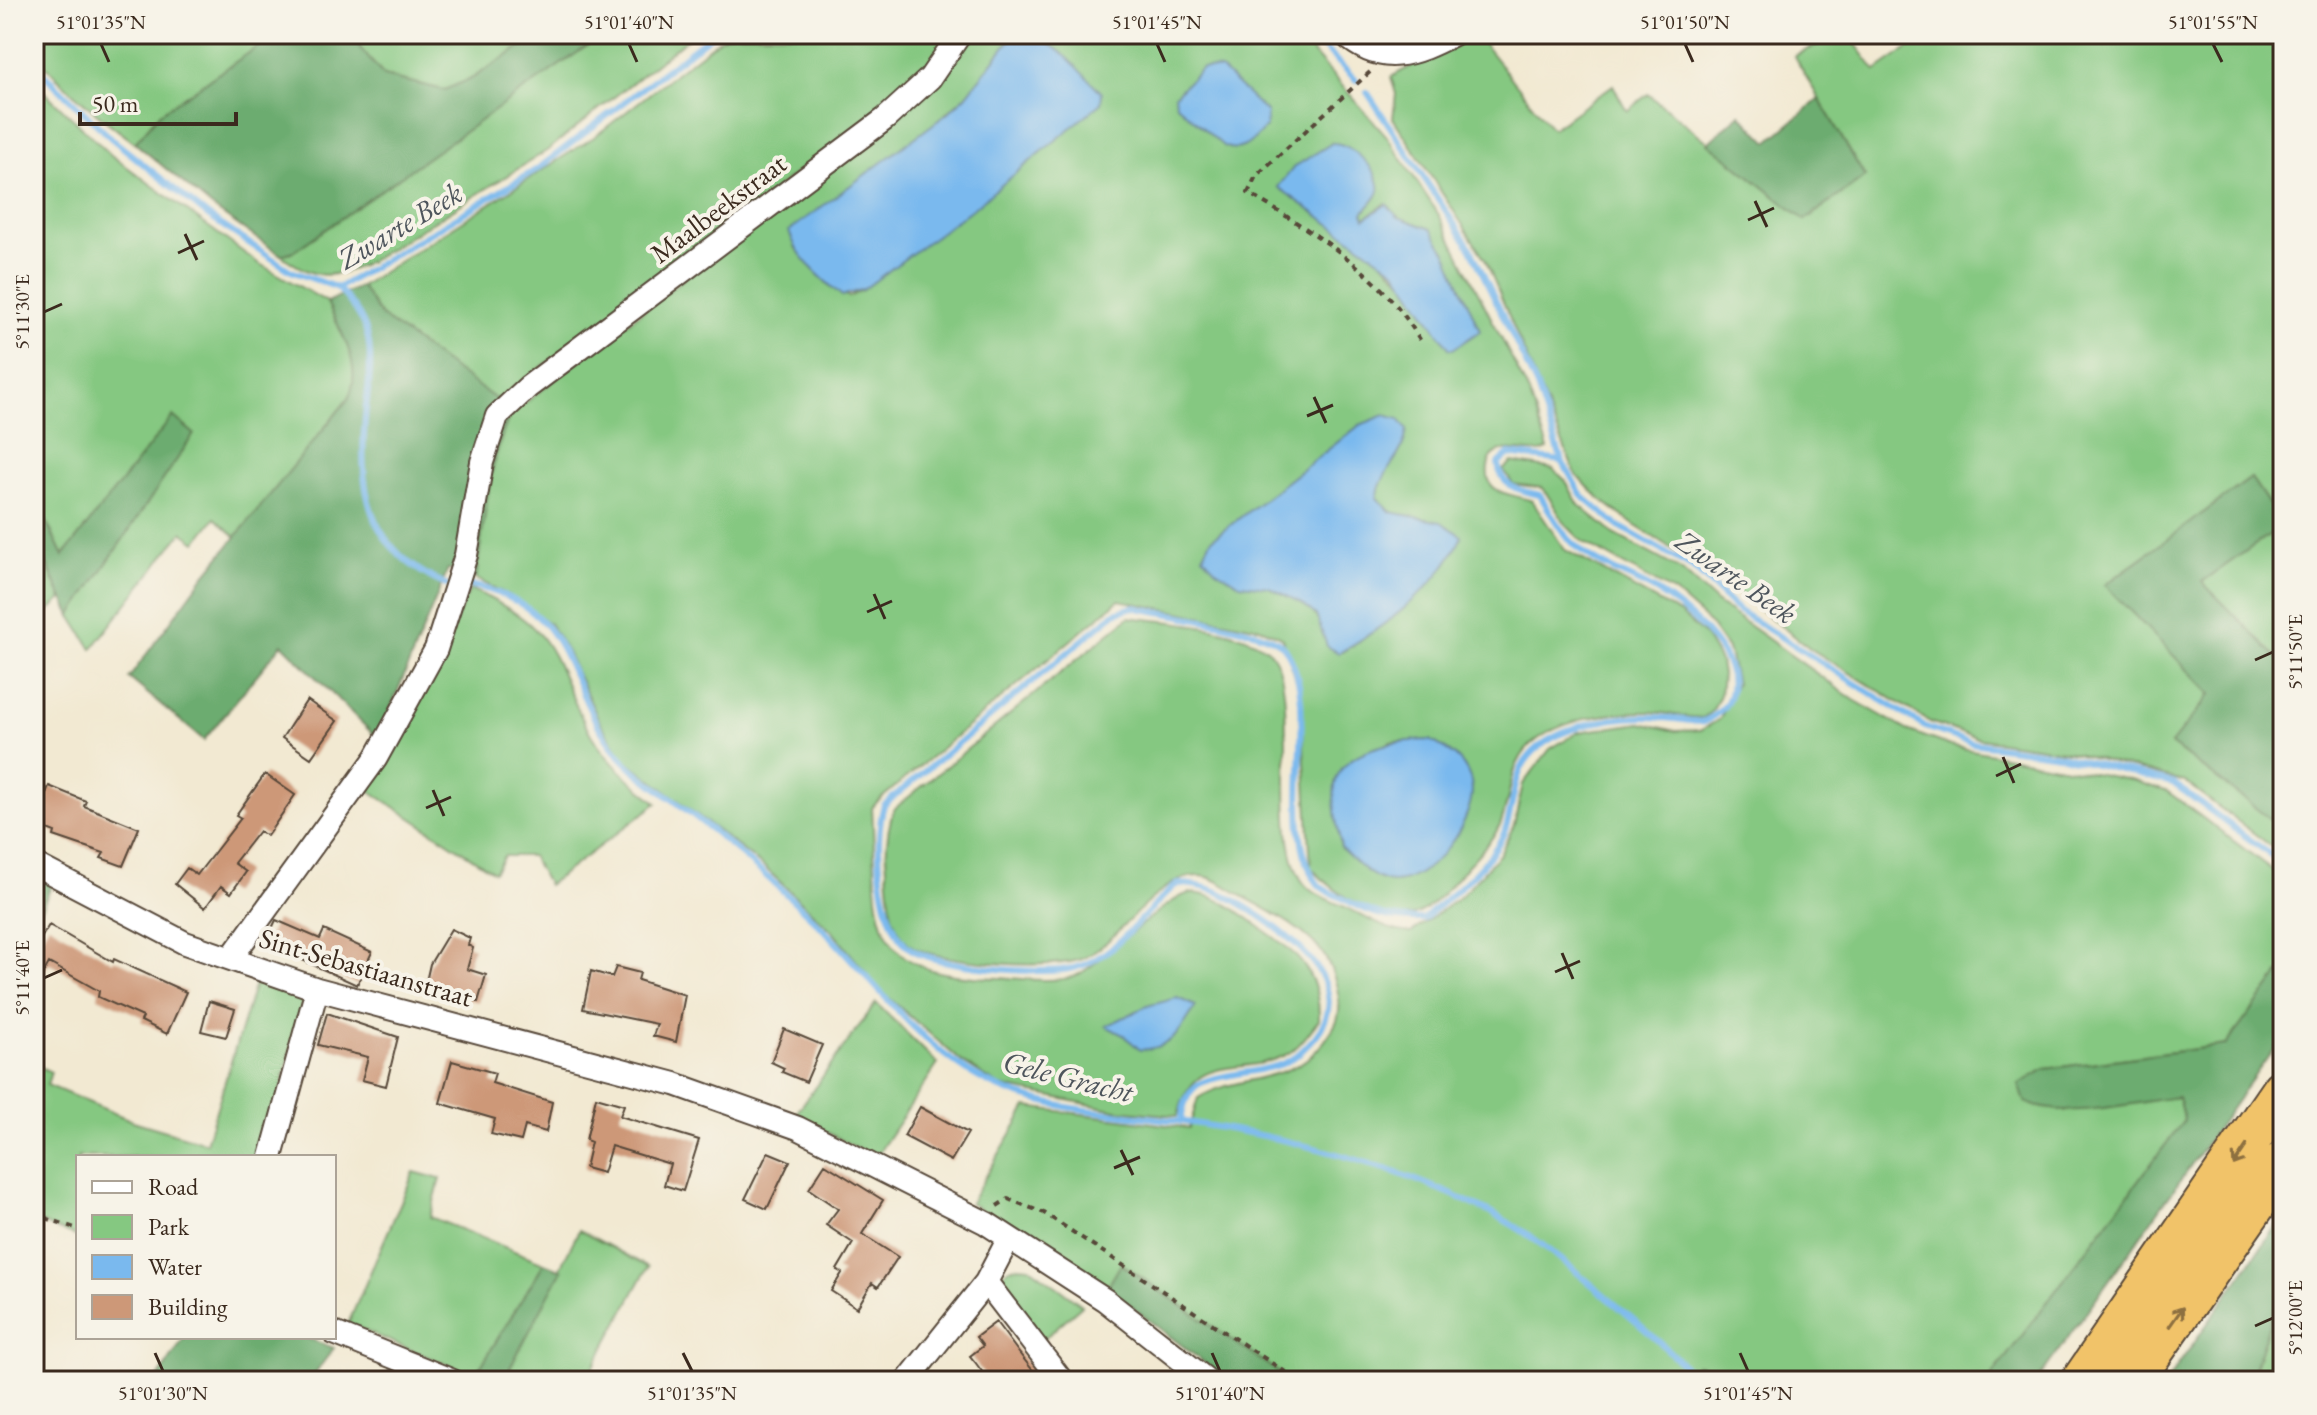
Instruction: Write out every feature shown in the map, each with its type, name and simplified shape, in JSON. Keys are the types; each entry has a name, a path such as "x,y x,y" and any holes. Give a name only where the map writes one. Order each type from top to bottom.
{"highway":[{"path":"2083,1381 2283,1090"},
{"path":"2131,1381 2283,1163"}],"street":[{"name":"Maalbeekstraat","path":"497,416 528,387 885,119 930,78 960,34"},
{"path":"1344,34 1378,55 1401,57 1424,50 1454,34"},
{"name":"Sint-Sebastiaanstraat","path":"497,416 482,462 466,555 436,649 376,758 231,958 317,989 675,1084 798,1128 986,1223 1105,1300 1208,1381"},
{"path":"34,864 185,943 231,958"},
{"path":"272,1155 317,989"},
{"path":"907,1381 986,1282 1009,1238"},
{"path":"986,1282 1062,1381"},
{"path":"336,1334 453,1381"}],"path":[{"path":"1378,55 1369,74 1256,176 1248,193 1309,230 1365,273 1393,300 1423,344"},
{"path":"986,1223 994,1208 1008,1199 1044,1213 1299,1381"},
{"path":"34,1214 76,1228"}],"green space":[{"path":"34,34 277,34 160,113 135,143 82,101 45,66 34,53"},
{"path":"277,34 357,34 360,48 384,76 444,90 471,79 541,34 604,34 294,251 281,255 212,207 135,143 160,113"},
{"path":"357,34 541,34 471,79 444,90 384,76 360,48"},
{"path":"604,34 693,34 548,150 367,263 332,275 322,275 303,269 281,255 294,251"},
{"path":"732,34 949,34 921,78 497,401 380,316 361,286 594,137 721,38"},
{"path":"967,34 1296,34 1386,135 1439,215 1529,393 1548,449 1541,452 1497,453 1488,467 1491,484 1502,492 1532,501 1565,550 1681,614 1706,637 1720,661 1722,675 1720,695 1713,710 1704,718 1649,712 1606,715 1576,721 1538,739 1516,767 1500,825 1488,844 1444,893 1423,911 1394,917 1347,898 1311,868 1301,695 1282,637 1260,628 1119,600 872,808 879,911 887,935 901,954 924,967 957,975 1064,979 1092,966 1170,903 1192,893 1203,894 1234,909 1293,953 1313,982 1319,1020 1298,1045 1283,1056 1219,1070 1194,1082 1178,1116 1116,1110 1000,1086 962,1062 880,990 832,931 763,866 621,756 550,624 508,595 476,579 491,475 510,415 756,222","holes":["1013,36 1033,37 1061,52 864,289 849,297 829,285 794,246 966,96","1332,143 1358,157 1371,176 1377,196 1363,213 1365,218 1385,204 1398,217 1431,229 1435,236 1409,287 1375,254","1395,459 1381,477 1377,498 1390,512 1414,518 1428,586 1362,640 1340,653 1326,637 1311,610 1269,587","1430,740 1341,848 1335,783 1390,742"]},
{"path":"1356,34 1440,34 1387,50"},
{"path":"1470,34 1476,34 1552,129 1613,85 1627,111 1648,94 1805,220 1865,177 1794,56 1841,34 1848,34 1876,71 1929,34 2283,34 2283,524 2251,478 2105,585 2211,694 2171,744 2270,819 2283,816 2283,855 2185,782 2076,753 1980,739 1930,722 1811,649 1716,576 1634,525 1601,500 1576,475 1485,259 1393,118 1396,94 1391,77"},
{"path":"34,82 111,155 258,263 327,302 352,355 356,383 348,399 236,537 215,518 196,542 182,532 92,649 71,616 194,434 173,417 63,556 34,496"},
{"path":"1819,99 1865,177 1805,220 1708,143 1740,114 1768,142"},
{"path":"361,286 381,316 497,400 509,392 506,422 494,461 476,579 448,569 378,739 282,644 204,740 129,678 204,576 348,399 352,387 352,362 327,302"},
{"path":"173,416 194,434 71,616 34,536 34,496 63,556"},
{"path":"1512,462 1553,469 1565,480 1579,505 1614,534 1681,570 1716,602 1854,700 1907,730 1950,746 2135,781 2168,792 2283,878 2283,969 2226,1045 2045,1069 2065,1111 2178,1097 2184,1121 1988,1381 1730,1381 1697,1364 1681,1381 1291,1381 1122,1264 1107,1288 970,1203 1027,1107 1189,1128 1198,1098 1303,1062 1325,1040 1338,1017 1339,999 1334,978 1315,944 1281,918 1207,877 1190,877 1174,883 1158,893 1098,949 1070,962 997,963 946,957 912,946 898,930 891,910 886,859 894,809 1129,617 1218,629 1266,648 1278,664 1284,690 1288,834 1294,864 1306,886 1315,893 1402,932 1411,933 1461,896 1500,854 1514,825 1523,784 1550,749 1578,732 1641,723 1676,731 1701,730 1720,719 1736,684 1729,652 1708,622 1675,593 1583,542 1566,525 1543,488 1513,484 1503,470"},
{"path":"2251,478 2283,525 2202,582 2283,664 2283,816 2270,819 2171,744 2211,694 2105,585"},
{"path":"2283,525 2283,664 2202,582"},
{"path":"34,536 62,599 43,616 40,644 34,651"},
{"path":"470,589 519,616 534,629 555,659 586,726 600,748 657,803 548,885 531,856 504,856 494,872 367,789 415,710"},
{"path":"34,875 53,882 34,924"},
{"path":"2283,969 2283,1036 2037,1381 1988,1381 2184,1120 2178,1097 2100,1108 2059,1110 2025,1102 2019,1084 2045,1069 2226,1045"},
{"path":"257,977 304,995 265,1155 76,1155 76,1236 34,1220 34,1064 51,1072 47,1085 133,1121 206,1143"},
{"path":"876,1003 938,1064 875,1158 795,1115"},
{"path":"414,1172 440,1179 430,1217 544,1263 475,1376 348,1324"},
{"path":"2283,1216 2283,1283 2250,1381 2167,1381"},
{"path":"579,1230 648,1267 586,1381 503,1381"},
{"path":"544,1263 562,1270 503,1381 484,1381 475,1376"},
{"path":"1121,1264 1291,1381 1228,1381 1107,1288"},
{"path":"1018,1266 1030,1267 1082,1305 1039,1343 998,1282 1007,1270"},
{"path":"2283,1283 2283,1381 2250,1381"},
{"path":"184,1339 309,1339 334,1348 309,1381 156,1381"},
{"path":"1697,1364 1712,1367 1730,1381 1681,1381"}],"water":[{"path":"1013,36 1039,39 1062,53 1102,93 1101,103 976,206 864,289 842,296 804,259 789,231 948,113 966,96"},
{"path":"1202,68 1221,69 1267,113 1266,127 1247,145 1236,149 1223,146 1176,104 1175,95"},
{"path":"1332,143 1355,152 1376,175 1379,191 1363,213 1365,218 1387,204 1398,217 1431,229 1447,254 1480,331 1453,349 1449,348 1396,271 1278,187 1294,167"},
{"path":"1385,415 1399,419 1407,430 1377,498 1391,512 1441,522 1462,536 1440,572 1426,588 1393,617 1339,653 1327,646 1316,615 1301,603 1269,587 1240,584 1216,570 1203,556 1211,540 1360,425"},
{"path":"1430,740 1454,755 1467,771 1472,793 1468,811 1448,847 1434,862 1402,881 1379,879 1341,848 1335,785 1348,762 1360,754 1388,744"},
{"path":"1177,998 1196,1006 1180,1031 1160,1046 1140,1050 1125,1036 1106,1026 1147,1006"}],"building":[{"path":"307,700 337,721 311,758 282,738"},
{"path":"265,774 295,795 267,836 259,831 234,863 246,872 231,893 221,886 205,908 175,884 187,868 197,875 241,818 236,815"},
{"path":"49,786 86,801 84,806 139,828 123,866 101,858 104,853 54,836 55,832 34,824"},
{"path":"276,920 320,939 324,930 372,952 357,985 265,943"},
{"path":"49,925 113,962 114,959 186,992 167,1034 141,1021 143,1017 98,997 99,991 49,963 34,989 34,950"},
{"path":"451,929 470,938 468,945 473,948 467,969 486,975 478,1002 425,986 430,964"},
{"path":"616,967 640,973 638,980 685,995 676,1042 653,1036 657,1024 583,1009 591,971 612,977"},
{"path":"209,1001 235,1009 226,1037 201,1031"},
{"path":"327,1013 398,1037 386,1086 362,1080 368,1057 318,1045"},
{"path":"784,1029 822,1045 806,1082 782,1072 784,1068 771,1062"},
{"path":"452,1061 495,1073 492,1083 552,1102 546,1132 525,1126 521,1141 491,1134 495,1119 440,1103"},
{"path":"596,1097 624,1105 620,1116 699,1140 683,1191 664,1185 670,1164 611,1146 603,1173 585,1168 591,1142 586,1140"},
{"path":"920,1107 968,1133 951,1161 904,1136"},
{"path":"768,1152 790,1161 767,1209 745,1199"},
{"path":"825,1164 883,1200 862,1234 898,1257 878,1287 872,1283 857,1308 831,1291 842,1273 837,1270 853,1243 826,1225 838,1209 809,1189"},
{"path":"996,1322 1041,1381 989,1381 970,1356 983,1346 976,1337"}],"waterway":[{"name":"Zwarte Beek","path":"34,65 112,139 208,216 291,271 338,288 539,168 713,34"},
{"name":"Zwarte Beek","path":"1310,34 1356,80"},
{"name":"Zwarte Beek","path":"1367,92 1471,249 1537,387 1562,461 1582,496 1617,525 1693,568 1739,611 1925,727 1972,743 2059,755 2173,783 2283,864"},
{"name":"Gele Gracht","path":"338,288 359,315 369,343 364,464 372,513 398,553 419,570 446,585"},
{"path":"1181,1122 1188,1096 1199,1084 1282,1064 1296,1056 1315,1037 1326,1019 1329,1001 1325,984 1305,953 1275,927 1231,898 1201,886 1177,884 1116,944 1089,963 1074,968 1039,971 990,968 924,955 911,949 900,938 885,903 879,860 884,805 1115,613 1133,607 1213,622 1275,640 1284,647 1296,671 1302,731 1300,829 1306,858 1318,884 1330,893 1374,913 1402,919 1424,919 1489,858 1504,833 1521,770 1535,750 1548,740 1581,726 1633,717 1704,722 1724,707 1731,691 1730,674 1724,657 1699,625 1656,591 1582,551 1561,529 1540,495 1507,483 1498,464 1509,454 1562,461"},
{"name":"Gele Gracht","path":"470,585 506,596 531,611 550,630 564,652 600,728 618,754 720,837 811,917 905,1019 969,1072 995,1086 1051,1104 1199,1124 1278,1139 1356,1159 1431,1186 1504,1220 1542,1245 1652,1335 1698,1381"}]}
